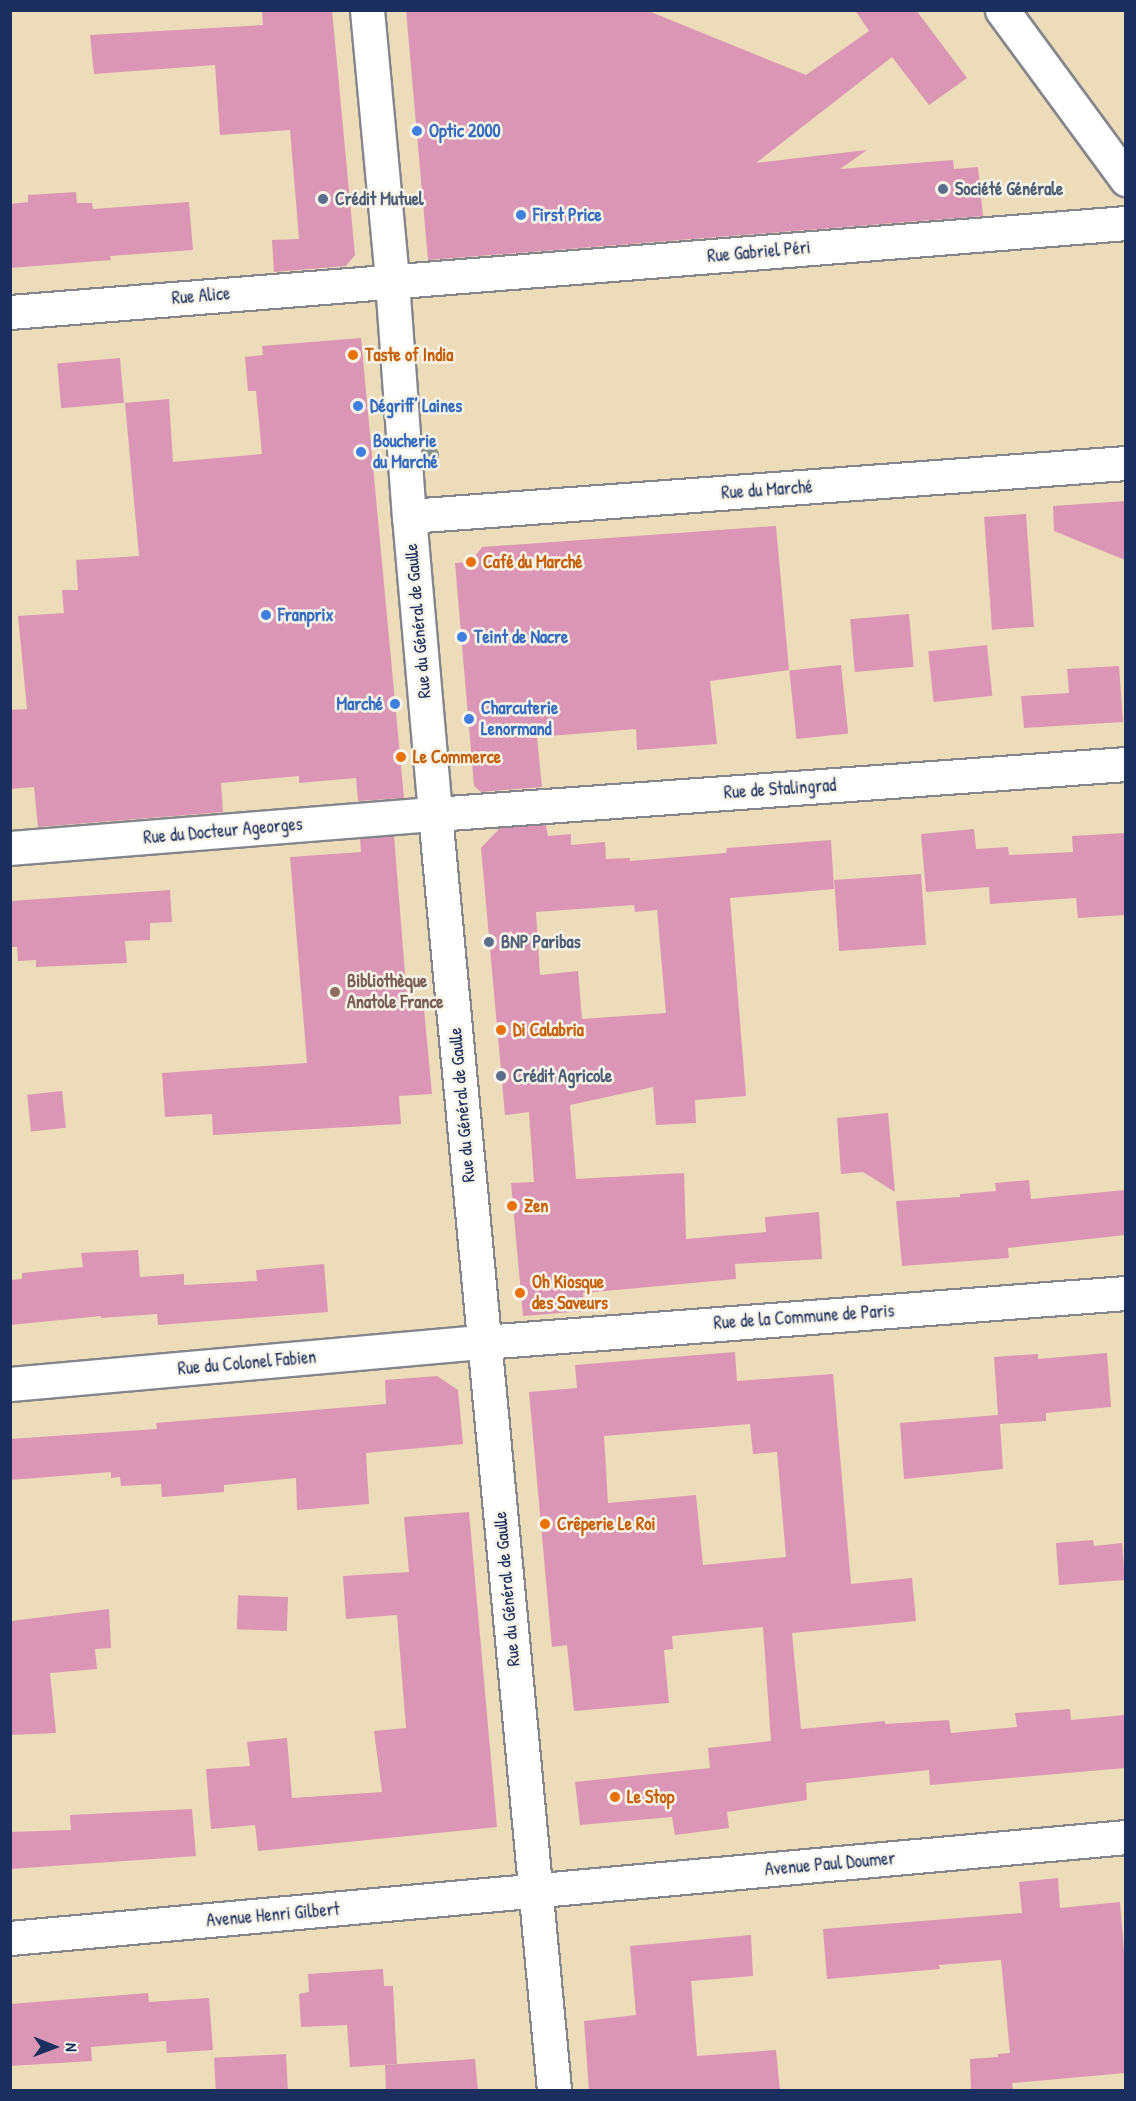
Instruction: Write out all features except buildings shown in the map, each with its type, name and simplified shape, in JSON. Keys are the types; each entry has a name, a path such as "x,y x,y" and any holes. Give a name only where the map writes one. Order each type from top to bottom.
{"street":[{"name":"Rue du Général de Gaulle","path":"367,10 392,281 409,516 435,814 554,2091"},
{"path":"1002,10 1125,178"},
{"name":"Rue Gabriel Péri","path":"392,281 1125,223"},
{"name":"Rue Alice","path":"10,312 392,281"},
{"name":"Rue du Marché","path":"409,516 1125,463"},
{"name":"Rue de Stalingrad","path":"435,814 1125,764"},
{"name":"Rue du Docteur Ageorges","path":"10,848 435,814"},
{"name":"Rue de la Commune de Paris","path":"483,1342 1125,1293"},
{"name":"Rue du Colonel Fabien","path":"10,1384 483,1342"},
{"name":"Avenue Paul Doumer","path":"536,1891 1125,1837"},
{"name":"Avenue Henri Gilbert","path":"10,1938 536,1891"}],"place":[{"name":"Optic 2000","path":"417,131"},
{"name":"Société Générale","path":"943,189"},
{"name":"Crédit Mutuel","path":"323,199"},
{"name":"First Price","path":"521,215"},
{"name":"Taste of India","path":"353,355"},
{"name":"Dégriff’ Laines","path":"358,406"},
{"name":"Boucherie du Marché","path":"361,452"},
{"name":"Café du Marché","path":"471,562"},
{"name":"Franprix","path":"266,615"},
{"name":"Teint de Nacre","path":"462,637"},
{"name":"Marché","path":"395,704"},
{"name":"Charcuterie Lenormand","path":"469,719"},
{"name":"Le Commerce","path":"401,757"},
{"name":"BNP Paribas","path":"489,942"},
{"name":"Bibliothèque Anatole France","path":"335,992"},
{"name":"Di Calabria","path":"501,1030"},
{"name":"Crédit Agricole","path":"501,1076"},
{"name":"Zen","path":"512,1206"},
{"name":"Oh Kiosque des Saveurs","path":"520,1293"},
{"name":"Crêperie Le Roi","path":"545,1524"},
{"name":"Le Stop","path":"615,1797"}]}
